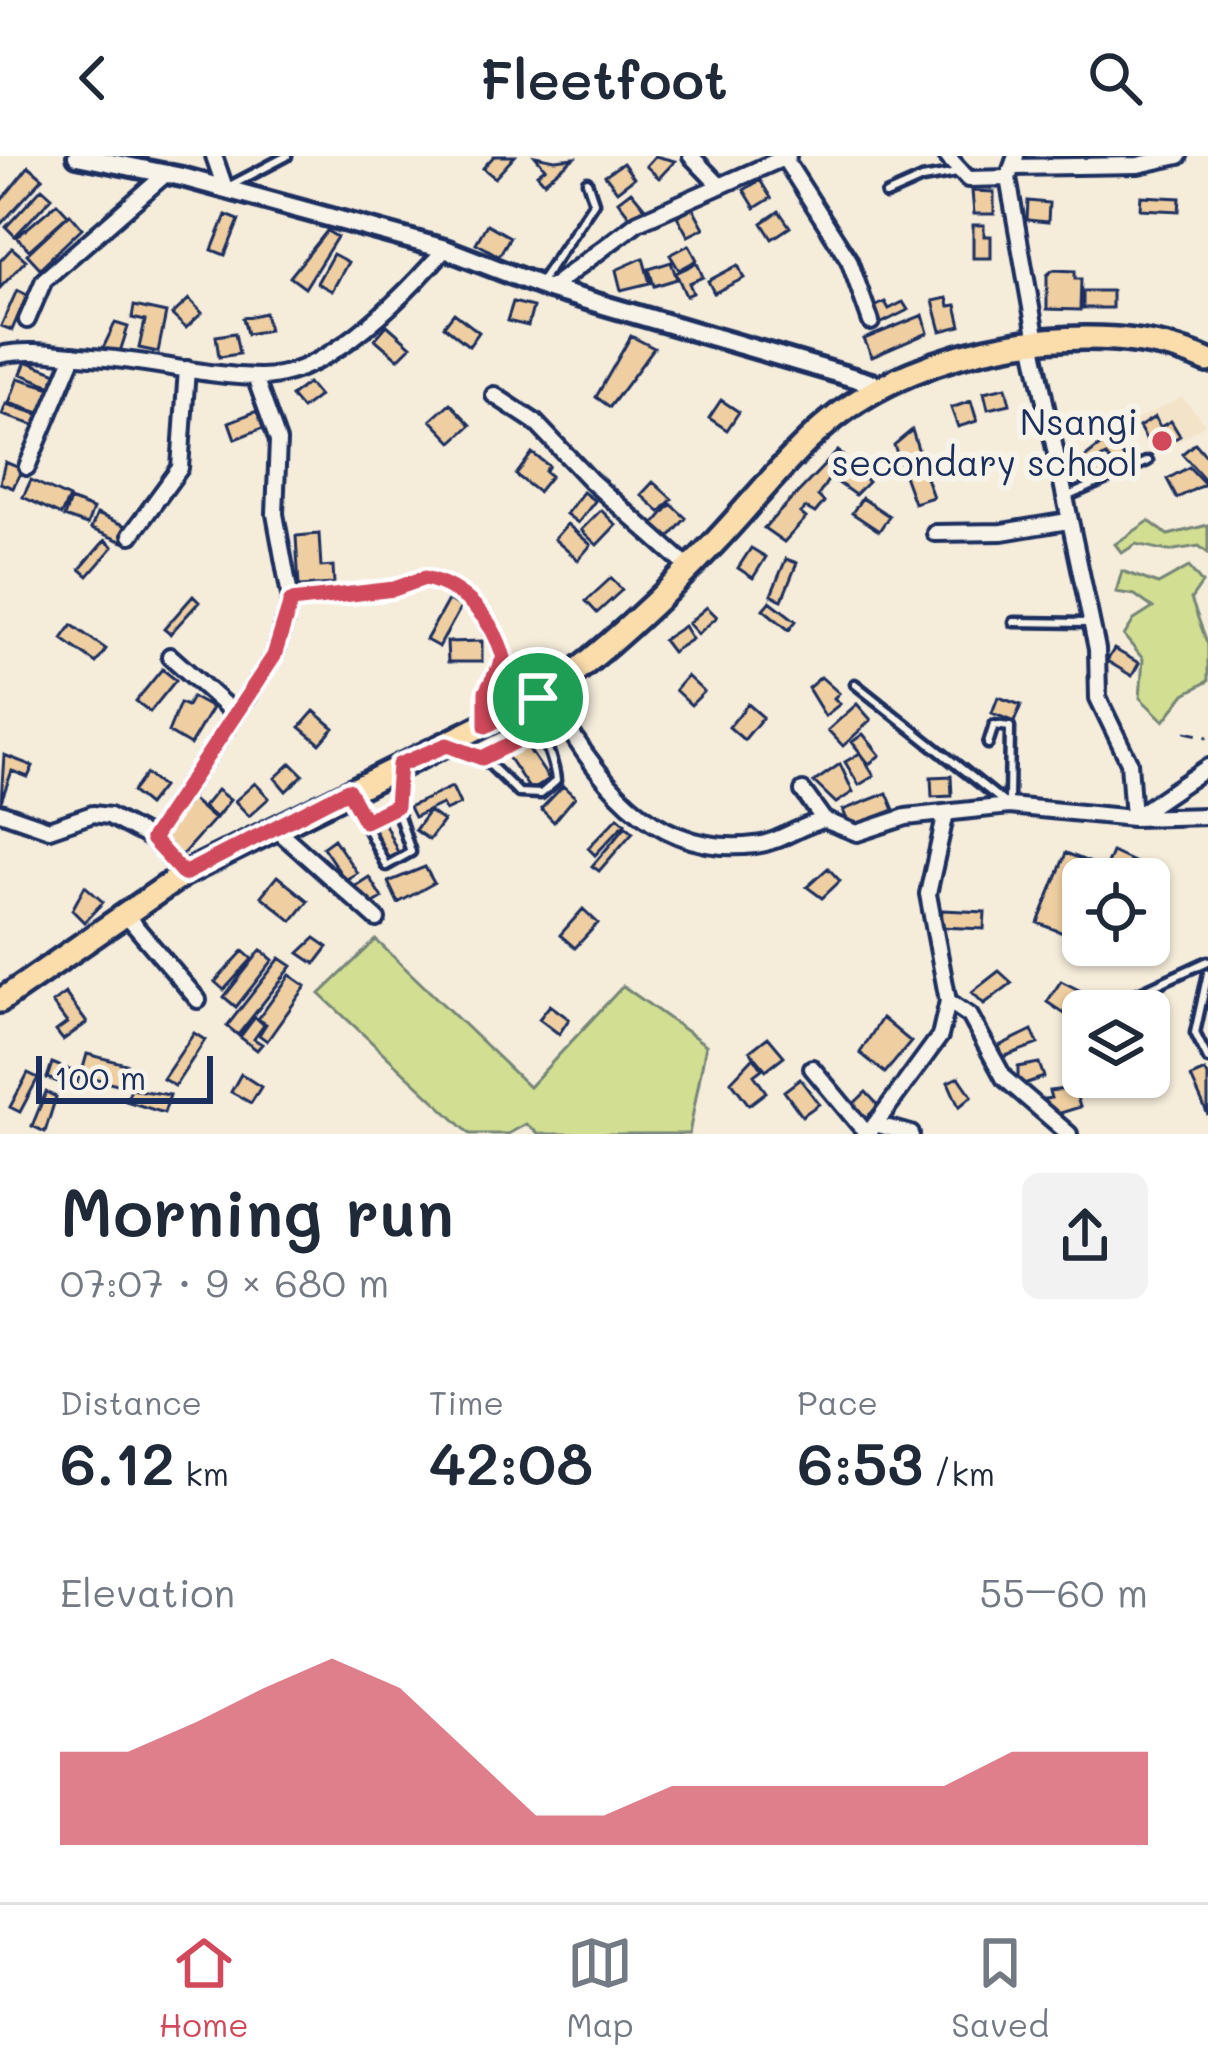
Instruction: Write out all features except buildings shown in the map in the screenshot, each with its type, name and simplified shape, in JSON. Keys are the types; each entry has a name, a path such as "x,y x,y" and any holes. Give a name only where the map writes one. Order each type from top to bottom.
{"main road":[{"path":"0,1001 184,874 543,696 599,655 800,447 833,418 885,388 974,352 1081,335 1153,341 1208,361"}],"street":[{"path":"77,156 167,173 445,249 544,287 885,388"},
{"path":"214,156 224,188"},
{"path":"691,156 720,186"},
{"path":"947,156 958,172 978,181 1012,167 1138,165 1179,156"},
{"path":"544,287 638,222 785,157 848,260 871,322"},
{"path":"1012,167 1034,340 1096,650 1098,698 1129,762 1133,818"},
{"path":"27,320 44,280 167,173"},
{"path":"0,355 74,356 255,377 309,366 401,299 445,249"},
{"path":"27,466 74,356"},
{"path":"131,535 180,468 187,369"},
{"path":"152,839 274,656 291,601 275,514 278,441 255,377"},
{"path":"494,395 535,422 591,481 688,567"},
{"path":"935,533 1001,532 1068,521"},
{"path":"170,656 236,714"},
{"path":"543,696 592,770 621,802 672,834 698,845 758,845 824,820"},
{"path":"1133,818 1208,766"},
{"path":"803,790 824,820 857,833 906,817 1009,806 1133,818 1208,816"},
{"path":"0,812 49,830 93,814 109,816 152,839 184,874"},
{"path":"870,1130 940,1036 948,1000 928,894 946,813"},
{"path":"274,826 377,919"},
{"path":"124,913 198,1000"},
{"path":"948,1000 970,1016 1004,1078 1069,1134"},
{"path":"812,1068 870,1130 911,1134"}],"lane":[{"path":"224,188 287,156"},
{"path":"886,196 922,178 958,172"},
{"path":"544,287 594,202 586,181"},
{"path":"1063,499 1148,461"},
{"path":"291,601 394,589 425,578 447,583 475,605 504,658 486,692 486,726"},
{"path":"1014,622 1087,623"},
{"path":"855,684 1009,806"},
{"path":"447,745 482,758 519,793 541,794 556,781 537,731 543,696"},
{"path":"988,744 994,725 1012,730 1009,806"},
{"path":"482,758 537,731"},
{"path":"348,790 386,866 411,852 396,806 399,765"},
{"path":"365,821 396,806"},
{"path":"1145,990 1208,961"},
{"path":"1208,973 1195,1033 1208,1059"}],"path":[{"path":"1185,731 1208,736"}],"shaded area":[{"name":"Nsangi secondary school","path":"1182,397 1205,424 1153,457 1134,421"}],"green space":[{"path":"1149,521 1168,535 1208,525 1208,553 1199,546 1168,551 1136,544 1122,553 1115,544"},
{"path":"1189,567 1202,583 1191,599 1208,645 1208,681 1185,694 1164,721 1140,698 1143,659 1124,636 1134,620 1153,608 1135,595 1116,592 1122,571 1158,584"},
{"path":"376,940 529,1087 623,986 706,1045 689,1134 539,1134 526,1124 508,1134 470,1134 320,994"}],"place":[{"name":"Nsangi secondary school","path":"1162,441"}],"route":[{"path":"425,578 447,583 475,605 501,646 504,658 486,692 486,726 538,698 537,731 482,758 447,745 399,765 396,806 365,821 348,790 184,874 152,839 274,656 291,601 394,589 425,578"}]}
